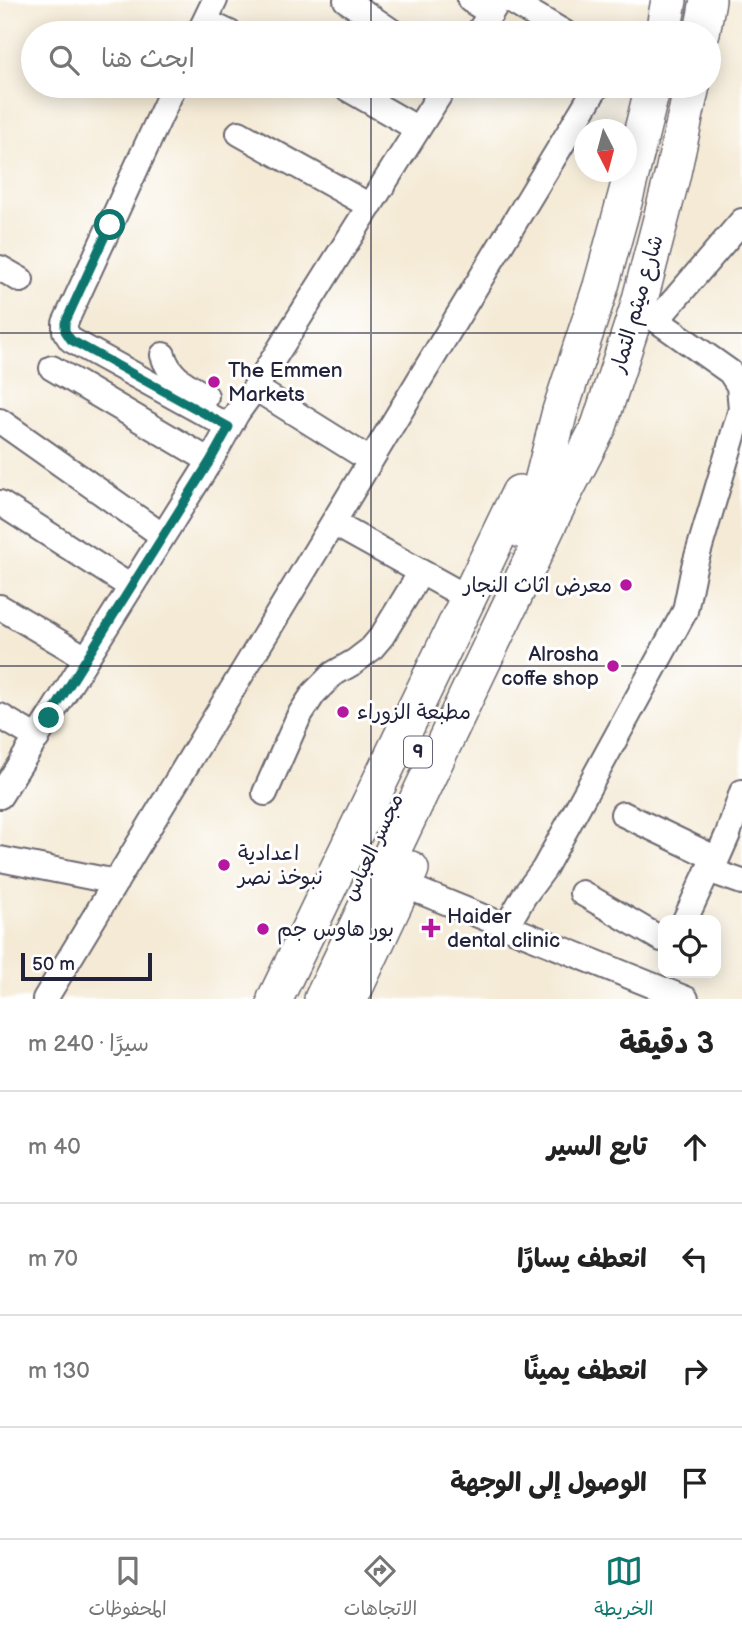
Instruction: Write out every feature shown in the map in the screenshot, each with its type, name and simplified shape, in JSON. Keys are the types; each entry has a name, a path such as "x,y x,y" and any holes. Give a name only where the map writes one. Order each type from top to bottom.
{"highway":[{"path":"665,21 669,0"},
{"path":"704,21 708,0"},
{"name":"شارع ميثم التمار","path":"545,509 560,411 608,261 650,98"},
{"name":"شارع ميثم التمار","path":"545,509 599,426 647,314 689,98"},
{"path":"275,999 560,411"},
{"path":"351,999 573,523 599,426"},
{"name":"مجسر العباس","path":"301,999 545,509"},
{"name":"مجسر العباس","path":"322,999 545,509"}],"street":[{"path":"346,0 377,21"},
{"path":"489,9 527,21"},
{"path":"168,98 65,323 65,331 71,340 233,420"},
{"path":"363,98 418,129"},
{"path":"0,796 233,420 437,98"},
{"path":"45,999 590,98"},
{"path":"239,134 370,206"},
{"path":"506,927 544,869 685,611 694,567 741,409 736,363 647,314 742,221"},
{"path":"163,355 172,374 233,420"},
{"path":"52,368 210,461"},
{"path":"255,388 370,460"},
{"path":"0,421 163,536"},
{"path":"0,503 131,587"},
{"path":"332,523 468,598"},
{"path":"265,793 299,716 314,693 333,674 372,649 421,572"},
{"path":"0,607 86,658"},
{"path":"0,716 37,738"},
{"path":"688,915 728,834 742,792"},
{"path":"623,814 742,882"},
{"path":"0,859 116,882"},
{"path":"404,885 686,999"},
{"path":"582,893 658,937"}],"place":[{"name":"The Emmen Markets","path":"214,382"},
{"name":"معرض اثاث النجار","path":"626,585"},
{"name":"Alrosha coffe shop","path":"613,666"},
{"name":"مطبعة الزوراء","path":"343,712"},
{"name":"اعدادية نبوخذ نصر","path":"224,865"},
{"name":"Haider dental clinic","path":"431,928"},
{"name":"بور هاوس جم","path":"263,929"}],"route":[{"path":"49,718 229,427 71,340 65,331 65,323 110,225"}]}
